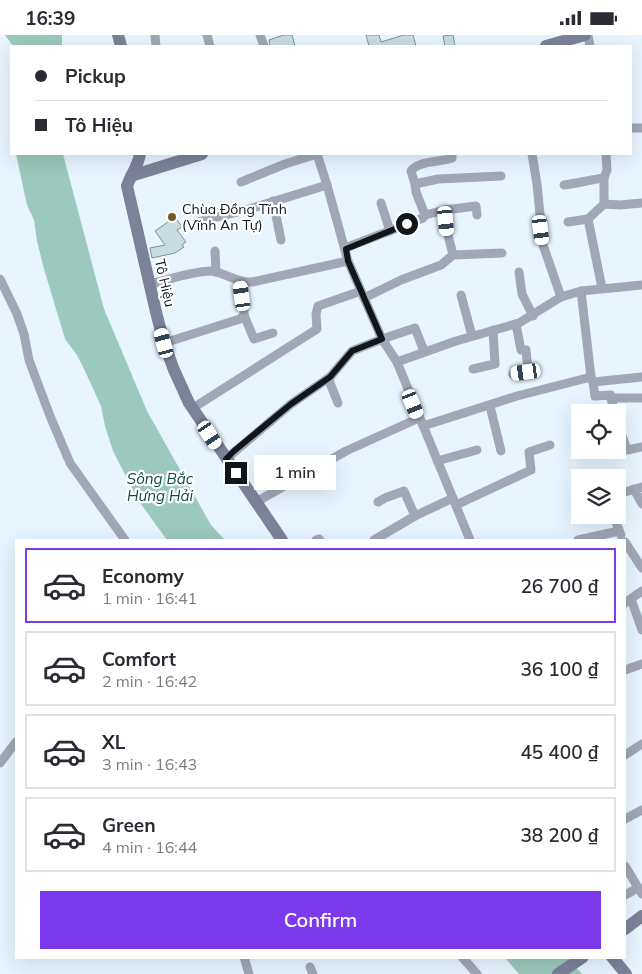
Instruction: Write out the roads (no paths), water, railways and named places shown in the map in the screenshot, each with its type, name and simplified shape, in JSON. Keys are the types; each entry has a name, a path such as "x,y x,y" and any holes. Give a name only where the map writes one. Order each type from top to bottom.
{"main road":[{"path":"550,45 587,35"},
{"name":"Tô Hiệu","path":"140,155 136,170 127,186 164,343 174,370 193,408 281,539"},
{"path":"131,176 184,157"},
{"path":"626,928 642,916"},
{"path":"558,974 580,959"},
{"path":"614,959 626,974"}],"street":[{"path":"241,182 285,164 314,155"},
{"path":"317,155 328,185 348,261 382,339 397,362 455,502 466,539"},
{"path":"426,215 416,192 411,171 413,168 421,165 452,158 452,155"},
{"path":"532,155 543,245 561,297"},
{"path":"604,204 604,178 607,170 606,155"},
{"path":"415,184 438,179 500,176"},
{"path":"564,185 604,178"},
{"path":"197,222 246,210 328,185"},
{"path":"273,201 281,240"},
{"path":"381,203 390,231"},
{"path":"568,221 588,219 604,204 642,203"},
{"path":"346,249 423,218 426,215 445,210 476,206 477,215"},
{"path":"445,210 447,231 453,255"},
{"path":"588,219 602,287"},
{"path":"215,251 216,273"},
{"path":"193,408 317,329 316,314 318,306 363,294 441,265 453,255 502,253"},
{"path":"150,284 176,277 212,271 240,281 252,282 348,261"},
{"path":"520,271 522,294 532,316"},
{"path":"0,279 17,314 33,369 70,463 124,539"},
{"path":"240,281 244,315 254,339 273,333"},
{"path":"397,362 424,351 516,324 561,297 602,287 642,285"},
{"path":"581,291 595,396 611,395 612,398 642,398"},
{"path":"461,295 472,336"},
{"path":"164,343 240,319 244,315"},
{"path":"513,374 528,370 526,350 521,350 516,324"},
{"path":"226,459 291,404 328,378 352,351 415,328 424,351"},
{"path":"472,369 494,364 492,330"},
{"path":"256,502 346,451 421,422 592,380 642,377"},
{"path":"328,378 338,403"},
{"path":"612,398 613,404"},
{"path":"490,405 501,451"},
{"path":"376,539 416,516 531,470 529,451 550,445"},
{"path":"626,449 642,447"},
{"path":"437,461 477,450"},
{"path":"626,492 638,488 642,504"},
{"path":"378,502 404,491 416,516"},
{"path":"616,524 623,539"},
{"path":"583,539 619,531"},
{"path":"626,544 642,567"},
{"path":"642,591 628,601 642,631"},
{"path":"626,670 642,664"},
{"path":"0,763 15,743"},
{"path":"626,754 642,744"},
{"path":"626,818 642,810"},
{"path":"626,868 640,891 626,895"},
{"path":"245,959 249,974"},
{"path":"464,959 477,974"}],"water":[{"path":"5,35 62,35 62,45 12,45"},
{"name":"Sông Bắc Hưng Hải","path":"16,155 63,155 104,309 147,411 211,525 224,539 166,539 138,500 113,451 101,406 77,355 65,339 44,269 34,220 27,205"},
{"path":"506,959 568,959 582,974 519,974"}],"place":[{"name":"Chùa Đồng Tĩnh (Vĩnh An Tự)","path":"172,217"}]}
